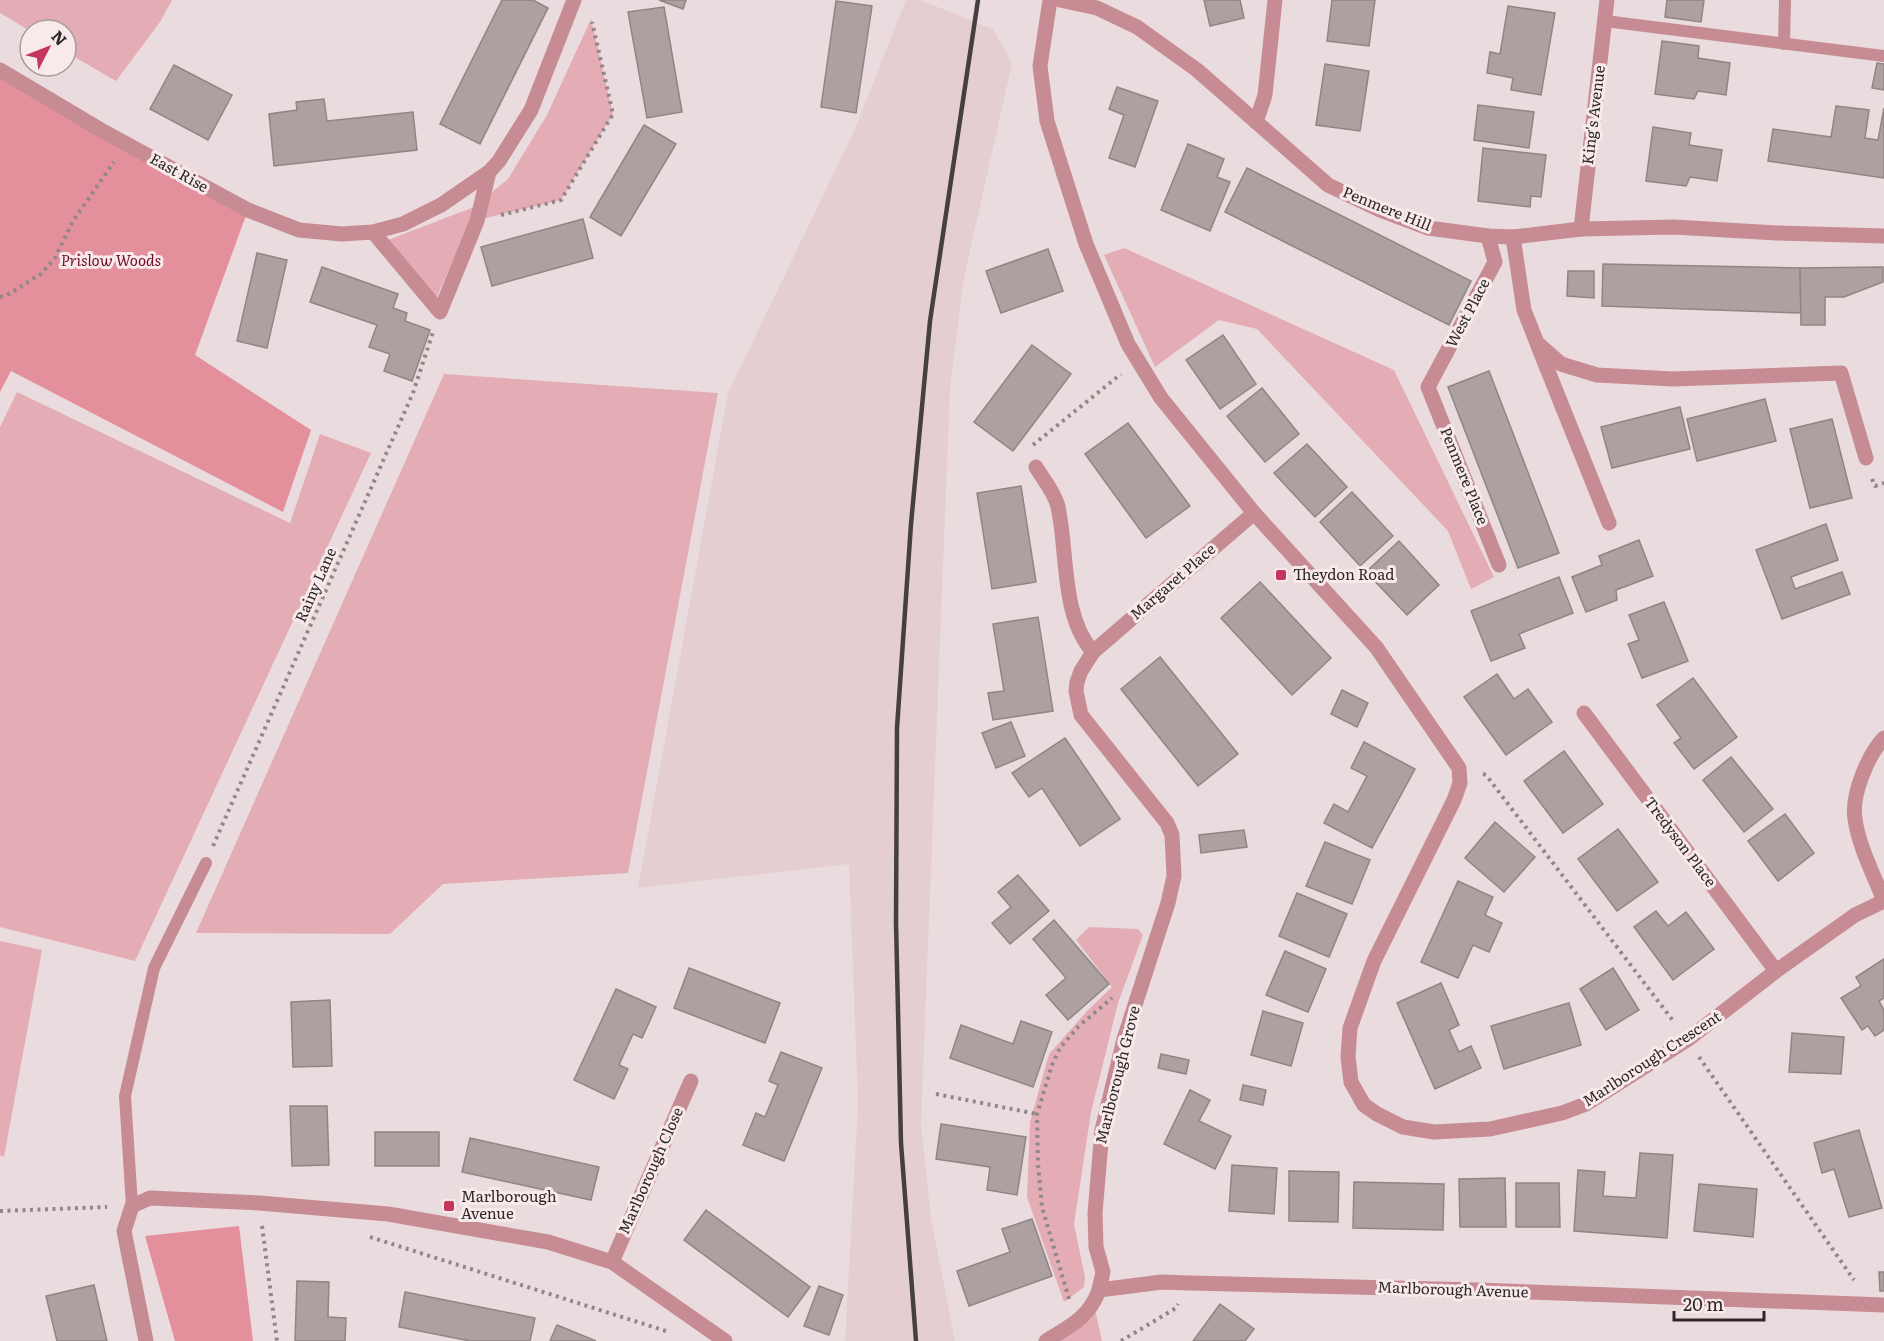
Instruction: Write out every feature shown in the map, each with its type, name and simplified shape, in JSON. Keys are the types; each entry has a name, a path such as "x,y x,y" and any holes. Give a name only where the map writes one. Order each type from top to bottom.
{"street":[{"name":"East Rise","path":"0,70 126,144 248,210 299,230 342,234 373,232 403,224 441,205 489,172 510,145 531,110 574,0"},
{"path":"1050,0 1040,66 1047,121 1086,244 1128,344 1161,398 1254,513"},
{"name":"Penmere Hill","path":"1060,0 1098,4 1137,27 1197,70 1328,186 1380,210 1428,228 1513,237 1581,229 1674,227 1777,234 1884,236"},
{"path":"1256,122 1265,95 1275,0"},
{"name":"King's Avenue","path":"1581,229 1607,0"},
{"name":"East Rise","path":"440,312 477,221 489,172"},
{"path":"373,232 440,312"},
{"name":"West Place","path":"1428,387 1495,262 1488,236"},
{"path":"1513,237 1524,310 1609,523"},
{"path":"1537,343 1561,364 1597,375 1673,379 1841,373 1866,458"},
{"name":"Penmere Place","path":"1428,387 1499,564"},
{"path":"1036,466 1058,504 1073,614 1082,640 1093,652"},
{"name":"Margaret Place","path":"1167,823 1081,715 1076,691 1077,682 1093,652 1254,513"},
{"name":"Marlborough Crescent","path":"1254,513 1376,647 1459,768 1460,783 1455,800 1374,961 1350,1028 1348,1057 1351,1082 1364,1105 1377,1114 1403,1127 1434,1132 1490,1129 1562,1113 1586,1104 1687,1040 1776,971 1855,915 1884,901"},
{"name":"Tredyson Place","path":"1584,713 1776,971"},
{"path":"1884,738 1870,758 1863,775 1856,799 1854,817 1884,901"},
{"name":"Marlborough Grove","path":"1099,1290 1103,1272 1096,1247 1095,1213 1102,1130 1124,1040 1168,903 1174,876 1172,834 1167,823"},
{"name":"Marlborough Close","path":"612,1262 691,1081"},
{"path":"146,1341 124,1231 132,1206 150,1198 259,1203 388,1214 548,1242 612,1262 725,1341"},
{"name":"Marlborough Avenue","path":"1099,1290 1162,1282 1478,1290 1884,1305"},
{"path":"1046,1341 1076,1322 1094,1305 1099,1290"}],"lane":[{"path":"1784,44 1785,0"},
{"path":"1605,21 1884,56"},
{"path":"132,1206 125,1096 154,968 206,863"}],"path":[{"path":"477,221 561,200 612,114 591,19"},
{"path":"0,297 8,295 41,274 55,258 74,221 126,144"},
{"name":"Rainy Lane","path":"206,863 413,393 440,312"},
{"path":"1036,466 1032,446 1138,361"},
{"name":"Marlborough Grove","path":"1076,1322 1042,1207 1037,1114 1060,1048 1078,1027 1112,998"},
{"path":"936,1094 1037,1114"},
{"path":"259,1203 277,1341"},
{"path":"0,1211 132,1206"},
{"path":"366,1236 673,1333"},
{"path":"1121,1341 1176,1308 1190,1283"}],"shaded area":[{"path":"0,0 172,0 160,22 116,81 78,59 78,18 18,18 18,24 0,13"},
{"path":"906,0 920,0 993,29 1012,63 964,278 950,389 921,1123 931,1218 955,1341 845,1341 858,1103 849,864 638,888 728,393 854,131"},
{"path":"591,19 613,114 561,200 470,222 436,299 388,240 474,207 508,179 547,115"},
{"path":"1124,248 1394,370 1494,577 1471,589 1448,531 1257,329 1219,320 1155,367 1104,255"},
{"path":"444,374 718,393 628,873 443,884 390,934 196,933"},
{"path":"17,392 290,523 320,434 371,453 135,961 0,927 0,427"},
{"path":"1089,927 1138,929 1143,935 1118,1003 1091,1112 1074,1224 1085,1277 1084,1287 1064,1302 1027,1197 1030,1122 1049,1054 1112,987 1076,940"},
{"path":"0,941 42,950 4,1157 0,1155"},
{"path":"1094,1305 1102,1341 1047,1341"}],"green space":[{"name":"Prislow Woods","path":"0,72 248,210 195,355 311,430 283,512 11,371 0,392"},
{"path":"239,1226 253,1341 175,1341 145,1236"}],"building":[{"path":"502,0 533,0 548,8 480,144 440,124"},
{"path":"659,0 686,0 683,9"},
{"path":"1204,0 1240,0 1244,18 1210,26"},
{"path":"1332,0 1375,0 1369,46 1327,41"},
{"path":"1667,0 1704,0 1701,22 1665,17"},
{"path":"836,1 872,6 856,113 821,107"},
{"path":"1508,6 1555,13 1541,95 1511,90 1513,78 1487,73 1490,52 1500,54"},
{"path":"664,7 682,112 647,118 628,12"},
{"path":"1662,41 1699,46 1698,58 1730,63 1726,95 1698,91 1694,99 1655,94"},
{"path":"1877,63 1884,64 1884,90 1872,88"},
{"path":"1325,64 1369,71 1360,131 1316,125"},
{"path":"174,65 232,95 208,140 150,109"},
{"path":"1117,87 1158,101 1135,167 1109,158 1124,115 1109,109"},
{"path":"324,99 327,121 413,112 417,150 274,166 269,114 297,110 296,102"},
{"path":"1478,105 1534,112 1529,148 1474,140"},
{"path":"1836,106 1869,110 1865,138 1878,140 1884,108 1884,178 1768,161 1773,129 1831,137"},
{"path":"644,125 676,144 621,236 590,217"},
{"path":"1653,127 1691,133 1689,145 1722,150 1717,181 1690,177 1686,186 1646,181"},
{"path":"1188,144 1224,159 1217,177 1230,182 1210,231 1161,210"},
{"path":"1483,148 1546,155 1541,197 1531,196 1530,207 1478,201"},
{"path":"1247,168 1471,281 1449,325 1225,212"},
{"path":"583,219 593,258 492,286 481,247"},
{"path":"1048,249 1063,291 1001,313 986,271"},
{"path":"257,253 287,260 267,348 237,341"},
{"path":"1603,264 1800,268 1801,313 1602,306"},
{"path":"322,267 398,294 393,308 407,313 405,321 430,330 412,381 384,371 390,354 369,347 377,325 310,302"},
{"path":"1883,267 1883,282 1844,297 1825,297 1825,325 1801,325 1800,268"},
{"path":"1568,271 1594,271 1594,298 1567,296"},
{"path":"1223,335 1256,384 1220,409 1186,360"},
{"path":"1032,345 1071,374 1013,451 974,422"},
{"path":"1489,371 1559,553 1518,568 1448,387"},
{"path":"1262,388 1299,434 1265,462 1227,416"},
{"path":"1765,399 1776,441 1697,461 1687,419"},
{"path":"1680,407 1690,449 1612,468 1601,427"},
{"path":"1832,419 1852,498 1810,508 1790,429"},
{"path":"1128,423 1190,506 1146,538 1085,454"},
{"path":"1307,444 1347,487 1315,517 1274,473"},
{"path":"1021,486 1036,582 992,589 977,493"},
{"path":"1352,492 1393,536 1360,566 1320,522"},
{"path":"1826,524 1838,560 1791,577 1795,589 1842,572 1850,594 1782,619 1756,550"},
{"path":"1639,540 1653,576 1616,590 1617,600 1586,612 1572,577 1602,565 1599,556"},
{"path":"1399,541 1439,585 1407,615 1366,572"},
{"path":"1559,577 1573,613 1519,634 1525,648 1491,661 1471,611"},
{"path":"1260,582 1331,658 1292,695 1221,618"},
{"path":"1664,602 1688,661 1642,678 1628,644 1639,640 1629,615"},
{"path":"1038,617 1053,711 993,720 988,693 1004,691 993,624"},
{"path":"1160,657 1238,754 1198,786 1121,689"},
{"path":"1497,674 1514,699 1528,689 1552,722 1506,755 1464,697"},
{"path":"1693,678 1737,737 1694,769 1674,743 1681,738 1657,705"},
{"path":"1342,690 1368,703 1357,727 1331,714"},
{"path":"1011,722 1025,756 996,768 982,733"},
{"path":"1065,738 1120,819 1080,846 1042,788 1029,797 1012,773"},
{"path":"1364,742 1415,769 1372,848 1324,823 1334,804 1348,812 1367,776 1351,768"},
{"path":"1564,751 1603,804 1563,833 1524,781"},
{"path":"1731,757 1773,809 1744,832 1703,780"},
{"path":"1785,814 1814,853 1778,881 1748,841"},
{"path":"1495,822 1535,857 1504,892 1465,858"},
{"path":"1618,829 1658,882 1617,911 1578,859"},
{"path":"1244,830 1247,847 1201,853 1199,835"},
{"path":"1325,842 1370,860 1352,904 1306,886"},
{"path":"1018,875 1049,911 1010,944 992,923 1011,907 998,892"},
{"path":"1458,881 1493,897 1485,915 1502,923 1489,952 1473,945 1458,978 1421,962"},
{"path":"1297,893 1347,914 1329,957 1279,936"},
{"path":"1656,911 1668,926 1686,912 1714,949 1673,980 1634,927"},
{"path":"1054,920 1109,984 1068,1020 1046,995 1066,978 1033,939"},
{"path":"1285,951 1326,969 1308,1012 1266,995"},
{"path":"1884,959 1884,998 1879,1001 1884,1010 1884,1030 1875,1036 1868,1026 1862,1030 1841,998 1861,986 1856,977"},
{"path":"689,968 780,1003 765,1043 674,1008"},
{"path":"1613,968 1639,1010 1606,1030 1580,989"},
{"path":"1441,983 1459,1025 1449,1030 1459,1052 1471,1046 1481,1068 1435,1089 1397,1003"},
{"path":"616,989 656,1007 642,1038 633,1034 619,1065 628,1069 614,1099 574,1080"},
{"path":"330,1000 332,1066 293,1067 291,1002"},
{"path":"1569,1003 1581,1045 1504,1069 1491,1026"},
{"path":"1263,1011 1303,1023 1291,1066 1251,1055"},
{"path":"1021,1021 1052,1032 1033,1087 950,1058 961,1025 1013,1044"},
{"path":"1792,1033 1844,1037 1841,1074 1789,1072"},
{"path":"781,1052 822,1068 784,1161 743,1145 756,1113 765,1117 778,1085 769,1081"},
{"path":"1161,1054 1189,1060 1186,1074 1158,1068"},
{"path":"1243,1085 1266,1090 1263,1105 1240,1100"},
{"path":"1190,1090 1210,1100 1199,1121 1231,1136 1215,1169 1164,1144"},
{"path":"290,1106 327,1106 329,1165 292,1166"},
{"path":"941,1124 1026,1137 1017,1195 987,1190 990,1167 936,1159"},
{"path":"1859,1130 1882,1208 1849,1217 1834,1169 1822,1173 1814,1143"},
{"path":"375,1132 439,1132 439,1166 375,1166"},
{"path":"470,1138 599,1167 591,1200 462,1172"},
{"path":"1640,1153 1673,1155 1667,1238 1574,1231 1578,1170 1605,1172 1603,1196 1636,1198"},
{"path":"1232,1165 1277,1168 1274,1214 1229,1211"},
{"path":"1289,1171 1339,1172 1338,1222 1289,1221"},
{"path":"1505,1178 1506,1227 1460,1227 1459,1179"},
{"path":"1354,1182 1444,1184 1443,1230 1353,1228"},
{"path":"1516,1183 1559,1183 1560,1227 1516,1227"},
{"path":"1699,1184 1757,1189 1753,1237 1694,1231"},
{"path":"706,1210 810,1287 788,1317 684,1240"},
{"path":"1032,1219 1052,1276 969,1306 957,1271 1010,1252 1002,1229"},
{"path":"1879,1272 1884,1272 1884,1291 1880,1291"},
{"path":"297,1281 329,1282 328,1317 346,1318 345,1341 295,1341"},
{"path":"94,1285 107,1341 57,1341 46,1296"},
{"path":"819,1286 843,1295 829,1335 804,1326"},
{"path":"405,1292 535,1318 530,1341 470,1341 399,1327"},
{"path":"1220,1304 1254,1329 1245,1341 1193,1341"},
{"path":"557,1325 596,1341 550,1341"}],"railway":[{"path":"916,1341 901,1143 896,922 897,728 911,524 930,321 978,0"}],"place":[{"name":"Theydon Road","path":"1281,575"},
{"name":"Marlborough Avenue","path":"449,1206"}]}
